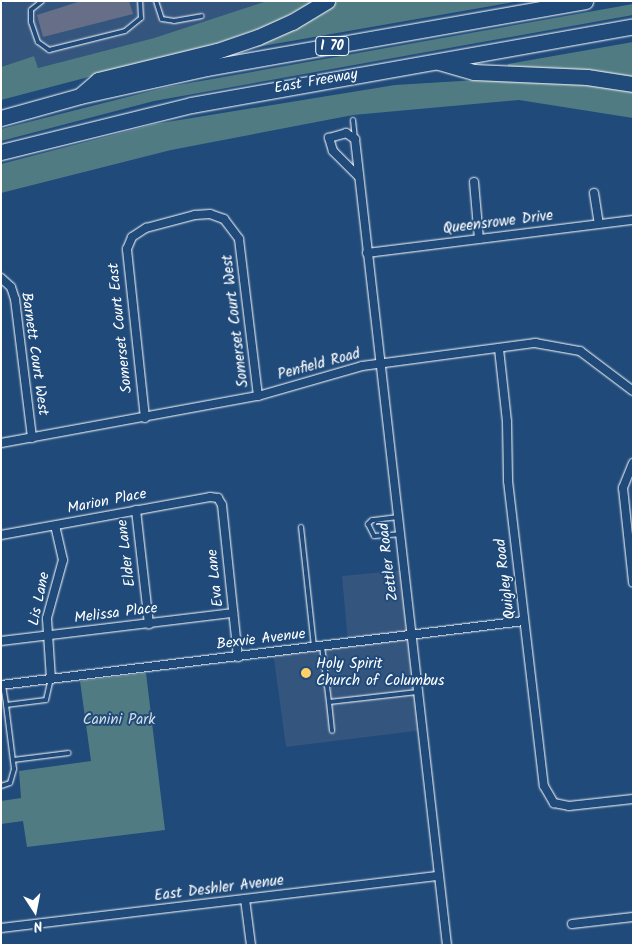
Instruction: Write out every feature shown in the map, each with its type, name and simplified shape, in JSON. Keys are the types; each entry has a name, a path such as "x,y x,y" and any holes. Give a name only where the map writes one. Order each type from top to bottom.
{"highway":[{"path":"80,96 98,80 218,51 267,33 327,1"},
{"name":"I 70","path":"1,118 80,96 206,68 585,1"},
{"name":"East Freeway","path":"1,152 145,115 435,60 633,26"},
{"path":"435,60 474,72 587,77 633,84"}],"street":[{"path":"354,139 346,133 337,133 329,138 329,144 359,177"},
{"name":"Zettler Road","path":"354,139 447,945"},
{"path":"474,182 479,240"},
{"path":"594,193 598,224"},
{"name":"Somerset Court West","path":"132,237 146,228 195,214 210,214 224,219 236,231 241,247 258,396"},
{"name":"Queensrowe Drive","path":"367,253 633,220"},
{"name":"Somerset Court East","path":"132,237 126,258 145,418"},
{"name":"Barnett Court West","path":"2,278 15,299 32,438"},
{"name":"Penfield Road","path":"1,443 258,396 380,364 535,343 580,351 633,391"},
{"name":"Quigley Road","path":"499,349 507,422 508,481 544,786 554,803 569,806 633,799"},
{"path":"633,462 623,488 633,582"},
{"name":"Marion Place","path":"1,535 210,497 218,498"},
{"name":"Eva Lane","path":"218,498 222,505 238,656"},
{"name":"Elder Lane","path":"136,510 149,624"},
{"name":"Lis Lane","path":"51,679 46,636 47,618 62,560 55,526"},
{"name":"Melissa Place","path":"1,641 234,613"},
{"name":"Bexvie Avenue","path":"2,685 524,621"},
{"name":"East Deshler Avenue","path":"1,928 439,876"},
{"path":"245,899 251,945"},
{"path":"572,924 633,917"}],"lane":[{"path":"42,1 31,10 32,22 38,42 49,50 125,31 141,18 140,1"},
{"path":"156,1 162,18 174,21 202,16"},
{"path":"353,120 354,139"},
{"path":"398,517 372,520 368,524 374,536 400,534"},
{"path":"301,527 332,731"},
{"path":"6,706 46,700 51,679"},
{"path":"1,786 13,778 13,760 2,685"},
{"path":"329,702 417,692"},
{"path":"13,760 69,754"}],"shaded area":[{"path":"6,1 267,1 154,38 38,68 34,56 1,67 1,5"},
{"path":"404,570 423,730 286,747 273,652 348,642 342,576"}],"green space":[{"path":"267,1 315,1 270,25 218,43 1,100 1,67 34,56 38,68 154,38"},
{"path":"337,1 520,1 251,48"},
{"path":"633,4 633,15 154,101 1,141 1,129 167,87"},
{"path":"633,42 633,80 508,68 508,64"},
{"path":"512,78 633,90 633,118 519,100 353,115 171,150 1,193 1,164 155,124 395,85"},
{"name":"Canini Park","path":"146,673 165,830 27,847 23,821 1,824 1,801 21,798 19,771 91,761 80,681"}],"building":[{"path":"81,1 129,1 133,14 43,37 37,15"}],"place":[{"name":"Holy Spirit Church of Columbus","path":"306,673"}]}
